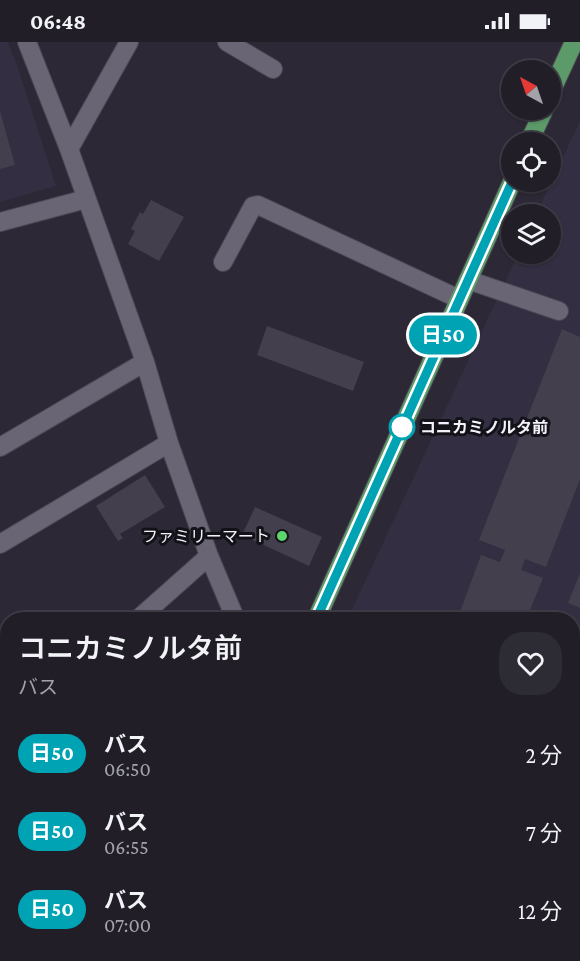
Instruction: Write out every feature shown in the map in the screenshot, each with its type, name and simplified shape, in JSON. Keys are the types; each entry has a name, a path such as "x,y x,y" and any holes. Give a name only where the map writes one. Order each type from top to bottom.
{"main road":[{"path":"561,70 574,42"},
{"path":"320,612 508,192"}],"street":[{"path":"27,42 69,149 145,362 169,443 233,612"},
{"path":"69,149 129,42"},
{"path":"227,42 273,69"},
{"path":"0,222 86,199"},
{"path":"223,262 253,206 258,205 459,299"},
{"path":"468,280 559,311"},
{"path":"0,447 145,362"},
{"path":"0,544 169,443"},
{"path":"146,612 210,556"}],"shaded area":[{"path":"0,42 8,42 56,186 0,202"},
{"path":"580,121 580,612 351,612 513,264 561,264 561,204 541,204 546,192 561,192 561,161"}],"building":[{"path":"0,111 15,165 0,169"},
{"path":"151,200 184,217 159,261 128,244 135,231 131,229 140,212 143,214"},
{"path":"267,326 364,362 353,391 257,355"},
{"path":"562,329 580,337 580,479 546,567 525,559 521,570 543,578 529,612 460,612 481,555 500,562 505,550 479,540"},
{"path":"145,475 165,507 120,534 123,538 118,541 96,506"},
{"name":"ファミリーマート","path":"255,507 322,537 309,566 242,535"},
{"path":"580,573 580,608 568,603"}],"bus line":[{"name":"日50","path":"320,612 508,192"}],"place":[{"name":"コニカミノルタ前","path":"402,427"},
{"name":"ファミリーマート","path":"282,536"}]}
